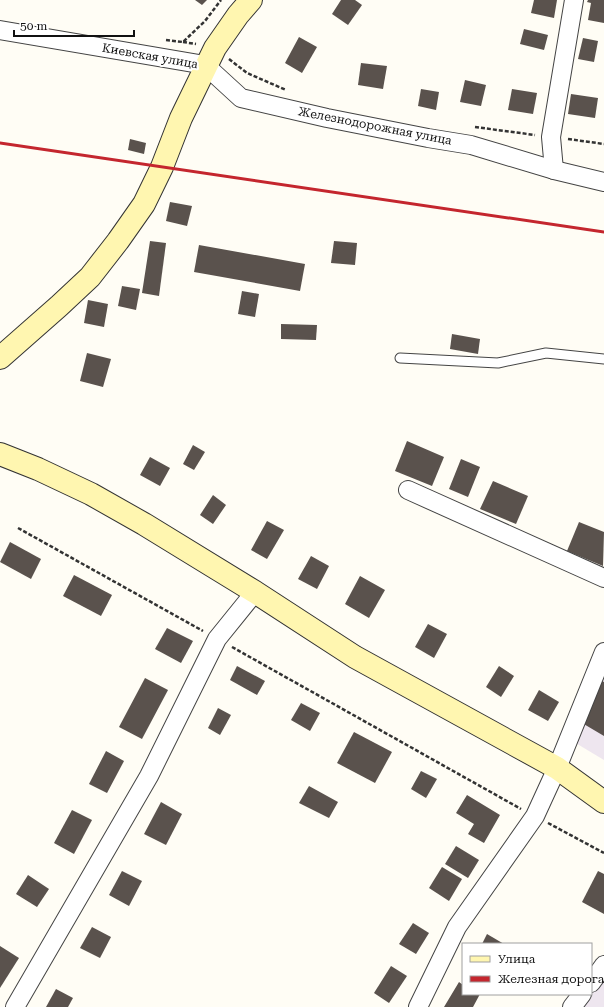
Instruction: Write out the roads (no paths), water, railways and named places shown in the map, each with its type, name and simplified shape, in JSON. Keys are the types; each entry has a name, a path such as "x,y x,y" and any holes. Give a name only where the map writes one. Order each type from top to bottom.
{"street":[{"path":"0,358 90,277 144,204 162,167 181,118 210,57 238,15 251,0"},
{"path":"554,170 551,137 574,0"},
{"name":"Киевская улица","path":"0,30 210,57"},
{"name":"Железнодорожная улица","path":"210,57 241,98 326,118 471,145 554,170 604,182"},
{"path":"0,454 38,469 91,494 144,524 255,592 355,657 557,768 604,802"},
{"path":"408,490 604,578"},
{"path":"14,1007 149,776 217,639 255,592"},
{"path":"418,1007 457,927 535,816 557,768 604,652"},
{"path":"592,982 604,965"},
{"path":"572,1007 581,995"}],"lane":[{"path":"400,358 498,363 546,353 604,359"}],"railway":[{"path":"0,143 604,232"}]}
